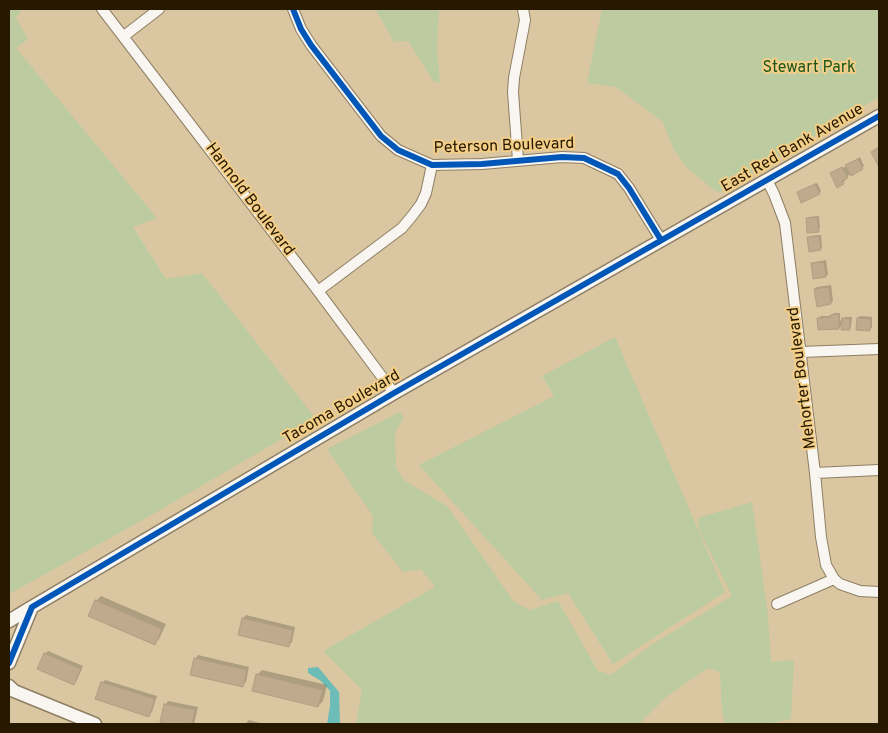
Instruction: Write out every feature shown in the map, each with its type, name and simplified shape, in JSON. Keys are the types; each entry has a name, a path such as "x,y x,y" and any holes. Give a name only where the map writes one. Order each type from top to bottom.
{"street":[{"name":"Hannold Boulevard","path":"102,9 394,393"},
{"path":"124,36 159,9"},
{"name":"Peterson Boulevard","path":"293,9 310,45 381,136 398,150 432,165 482,164 562,157 584,158 618,174 662,240"},
{"path":"518,160 513,85 525,20 523,9"},
{"name":"East Red Bank Avenue","path":"721,206 879,116"},
{"path":"318,291 402,228 421,204 426,193 432,165"},
{"name":"Mehorter Boulevard","path":"767,180 785,223 815,473 820,537 826,565 834,578"},
{"name":"Tacoma Boulevard","path":"9,621 394,393 721,206"},
{"path":"801,352 879,349"},
{"path":"815,473 879,470"},
{"path":"777,604 834,578 840,584 860,591 879,592"},
{"path":"9,663 32,607"},
{"path":"9,686 14,691 95,724"}],"green space":[{"path":"9,9 22,9 16,18 28,39 16,48 157,218 133,227 166,279 202,273 316,419 141,521 9,594"},
{"path":"375,9 439,9 437,49 440,82 434,82 408,41 394,42"},
{"name":"Stewart Park","path":"602,9 879,9 879,97 718,193 688,169 674,150 663,122 616,87 587,83"},
{"path":"615,337 725,592 613,664 568,593 542,600 419,465 554,396 542,376"},
{"path":"400,412 404,418 395,432 396,468 405,481 447,506 514,602 530,610 558,601 598,671 611,675 651,645 732,596 699,530 698,518 752,502 768,615 771,662 794,660 791,719 767,724 725,724 722,711 720,672 708,668 666,697 639,724 356,724 362,690 323,651 435,587 421,569 403,572 372,533 373,516 327,449"}],"water":[{"path":"318,667 339,692 340,724 327,724 330,691 321,681 308,673 308,668"}],"building":[{"path":"879,147 879,167 871,152"},
{"path":"858,159 863,169 851,176 845,165"},
{"path":"842,167 848,178 842,181 844,184 837,188 830,173"},
{"path":"815,184 820,194 801,203 797,192"},
{"path":"817,217 819,232 807,233 806,218"},
{"path":"819,236 821,250 809,252 807,237"},
{"path":"824,262 826,277 813,279 811,263"},
{"path":"829,287 831,304 817,307 814,289"},
{"path":"839,314 839,329 818,330 817,318 831,317 830,315"},
{"path":"842,318 850,319 850,330 841,330"},
{"path":"857,318 871,319 870,331 856,330"},
{"path":"95,600 162,629 155,645 88,616"},
{"path":"242,618 293,630 289,647 238,635"},
{"path":"44,653 81,669 74,685 37,669"},
{"path":"194,658 247,670 243,687 190,675"},
{"path":"256,674 323,690 318,707 252,691"},
{"path":"101,682 155,699 149,717 95,699"},
{"path":"164,704 195,710 192,724 160,722"}],"cycle path":[{"path":"293,9 301,29 311,45 381,136 398,150 432,165 482,164 562,157 584,158 618,174 629,188 661,240"},
{"path":"9,663 32,607 394,393 879,116"}]}
